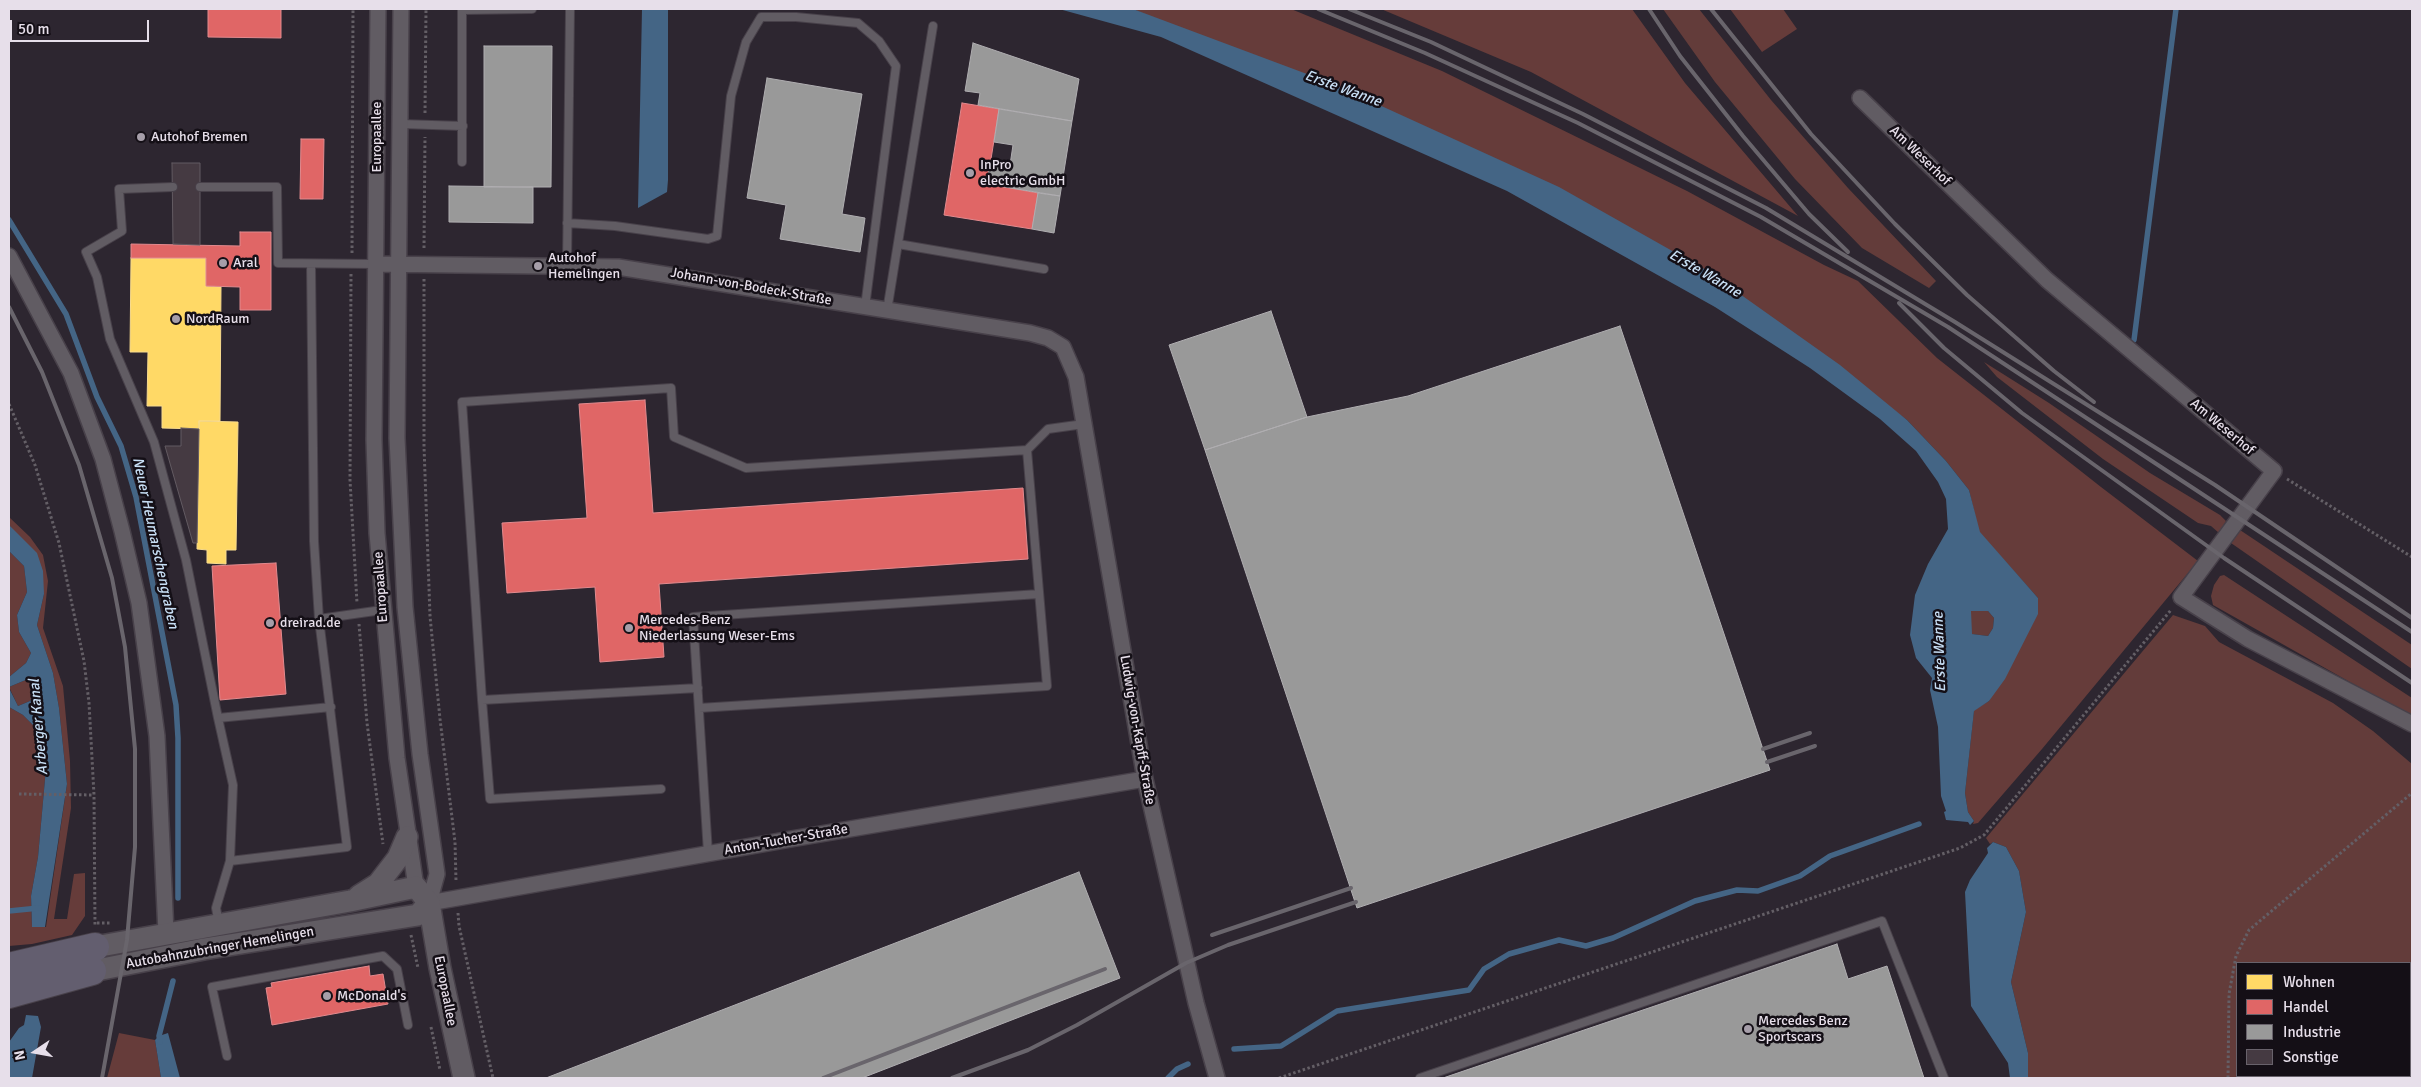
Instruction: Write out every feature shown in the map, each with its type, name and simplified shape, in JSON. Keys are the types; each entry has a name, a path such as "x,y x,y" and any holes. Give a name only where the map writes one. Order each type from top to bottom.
{"highway":[{"name":"Autobahnzubringer Hemelingen","path":"9,967 94,959"},
{"name":"Autobahnzubringer Hemelingen","path":"9,994 94,959"}],"street":[{"name":"Europaallee","path":"378,9 374,440 376,533 382,610 396,758 407,837 464,1078"},
{"name":"Europaallee","path":"401,9 397,438 405,607 420,754 437,874 422,895"},
{"name":"Am Weserhof","path":"1860,98 2047,280 2274,471"},
{"path":"9,256 43,316 78,390 103,460 139,603 157,736 166,933"},
{"path":"376,264 400,264"},
{"name":"Johann-von-Bodeck-Straße","path":"400,264 618,267 666,273 1048,338 1063,347 1076,377"},
{"name":"Ludwig-von-Kapff-Straße","path":"1076,377 1145,779 1196,1003 1217,1078"},
{"path":"2274,471 2181,597 2248,639 2412,724"},
{"name":"Anton-Tucher-Straße","path":"422,895 457,897 1145,779"},
{"path":"350,901 378,884 398,858 407,837"},
{"name":"Autobahnzubringer Hemelingen","path":"422,895 418,915 204,949 94,959 166,933 350,901 422,895"}],"lane":[{"path":"462,162 462,10 532,9"},
{"path":"567,266 570,9"},
{"path":"567,223 616,226 708,239 717,236 731,96 746,42 761,16 796,17 858,23 879,42 896,66 864,307"},
{"path":"887,311 933,26"},
{"path":"401,124 462,126"},
{"path":"200,187 277,187 278,263 376,264"},
{"path":"173,188 119,189 122,231 86,252 97,278 110,339 154,442 186,560 233,785 230,861 216,908 218,924"},
{"path":"898,244 1044,269"},
{"path":"230,861 347,847 331,707 318,619 314,541 311,264"},
{"path":"661,789 490,799 462,402 671,388 674,437 746,468 1027,450 1048,429 1084,424"},
{"path":"699,708 1047,686 1027,450"},
{"path":"708,853 694,617 1039,594"},
{"path":"318,619 382,610"},
{"path":"482,700 698,688"},
{"path":"218,718 331,707"},
{"path":"1420,1078 1882,921 1944,1078"},
{"path":"227,1056 212,987 383,956 397,969 408,1024"}],"path":[{"path":"426,9 424,446 430,607 440,719 455,842 459,926 492,1078"},
{"path":"9,404 38,474 59,544 76,620 89,703 94,795 94,959"},
{"path":"2274,471 2412,557"},
{"path":"1278,1078 1960,848 1984,834 2181,597"},
{"path":"2228,1078 2229,994 2236,956 2249,930 2412,793"},
{"path":"19,794 94,795"}],"shaded area":[{"path":"1133,9 1291,9 1442,71 1687,191 1824,265 1858,281 1937,358 2198,561 2042,749 1978,823 1973,824 1974,821 1968,812 1965,793 1974,710 1989,701 2038,598 1979,532 1969,490 1946,461 1907,420 1706,270"},
{"path":"1381,9 1632,9 1685,83 1798,216 1531,72"},
{"path":"1663,9 1699,9 1771,100 1848,188 1936,281 1929,288 1862,248 1795,179 1715,82"},
{"path":"1730,9 1783,9 1797,29 1762,52"},
{"path":"1984,362 2049,403 2150,473 2220,515 2226,521 2219,533 2211,526 2198,523 2103,459 1997,377"},
{"path":"9,517 30,537 43,555 48,581 43,628 63,686 70,761 71,808 54,919 67,919 74,874 85,873 85,916 72,935 32,944 9,946 9,707 23,715 36,728 46,768 38,857 31,896 32,927 46,927 67,784 59,708 53,673 37,625 44,594 16,534 9,525"},
{"path":"2240,530 2412,645 2412,669 2231,543"},
{"path":"9,551 24,566 27,592 17,615 19,632 31,653 26,663 9,677"},
{"path":"2224,575 2412,698 2412,717 2213,605 2211,596 2214,585 2220,576"},
{"path":"1971,610 1988,611 1994,618 1993,628 1988,636 1971,634"},
{"path":"2173,615 2205,626 2219,642 2333,703 2373,731 2412,764 2412,1078 2028,1078 2028,1053 2011,982 2026,912 2019,871 2006,847 1993,842 1990,844 1986,838"},
{"path":"28,679 36,689 30,701 18,706 9,687"},
{"path":"119,1033 155,1040 161,1078 107,1078"}],"water":[{"path":"642,9 668,9 668,180 667,192 638,208"},
{"name":"Erste Wanne","path":"1059,9 1133,9 1331,83 1559,187 1706,270 1840,365 1907,420 1946,461 1969,490 1980,532 2038,598 2038,614 2005,679 1989,701 1974,711 1965,793 1968,812 1974,821 1970,825 1968,822 1946,820 1944,812 1946,811 1941,796 1938,727 1930,690 1932,678 1916,658 1910,635 1915,595 1928,564 1948,529 1946,499 1938,482 1916,451 1880,419 1810,368 1715,307 1507,191 1161,37","holes":["1971,611 1988,611 1994,618 1993,628 1988,636 1972,634"]},
{"name":"Arberger Kanal","path":"9,525 37,553 43,571 44,594 37,625 53,673 59,708 67,784 45,927 32,927 31,896 38,857 46,768 36,728 23,715 9,707 9,688 18,706 30,701 36,689 28,679 9,687 9,677 26,663 31,653 19,632 17,615 27,592 24,566 9,551"},
{"path":"1993,842 2006,847 2019,871 2026,912 2011,982 2028,1053 2028,1078 2010,1078 2008,1063 1971,1006 1965,892 1970,880 1988,853 1987,848"},
{"path":"26,1015 38,1016 41,1027 32,1078 9,1078 9,1042 19,1028 24,1025"},
{"path":"168,1033 180,1078 161,1078 155,1040 159,1036"}],"building: Wohnen":[{"name":"NordRaum","path":"131,258 206,258 206,286 221,287 220,421 199,421 199,429 162,428 162,406 147,406 148,352 130,352"},
{"path":"199,421 238,422 236,550 226,550 226,564 207,563 207,550 197,549"}],"building: Handel":[{"path":"208,9 281,9 281,38 208,37"},
{"name":"InPro electric GmbH","path":"962,103 999,109 987,184 1038,193 1032,229 944,215"},
{"path":"301,139 324,139 323,199 300,199"},
{"path":"240,232 271,232 271,310 240,310 240,287 206,286 206,258 131,258 131,244 240,246"},
{"path":"645,400 653,513 1023,488 1028,559 659,584 664,657 600,662 595,587 507,593 502,523 587,518 579,404"},
{"path":"276,563 286,694 220,700 212,566"},
{"name":"McDonald's","path":"369,966 370,976 383,974 388,1004 272,1025 266,988 272,987 271,983"}],"building: Industrie":[{"path":"973,43 1079,79 1072,121 978,105 980,93 965,91"},
{"path":"484,46 552,46 551,187 484,187"},
{"path":"767,78 862,94 842,214 865,218 860,252 780,239 786,205 747,198"},
{"path":"999,109 1072,121 1060,196 987,184 990,162 1010,165 1013,145 994,142"},
{"path":"449,186 533,187 533,223 449,222"},
{"path":"1038,193 1060,196 1054,233 1032,229"},
{"path":"1271,311 1307,417 1205,450 1169,345"},
{"path":"1620,326 1770,770 1357,908 1205,450 1307,417 1408,396"},
{"path":"1079,872 1120,978 862,1078 546,1078"},
{"name":"Mercedes Benz Sportscars","path":"1837,944 1848,979 1887,966 1924,1078 1443,1078"}],"building: Sonstige":[{"path":"172,163 200,163 200,245 173,244"},
{"path":"181,428 199,429 197,543 193,543 165,446 181,446"}],"waterway":[{"path":"2134,340 2176,9"},
{"name":"Neuer Heumarschengraben","path":"9,220 66,314 97,397 121,446 136,497 176,705 178,738 178,898"},
{"name":"Neuer Heumarschengraben","path":"1234,1049 1281,1046 1337,1011 1469,990 1484,969 1509,954 1559,940 1586,946 1613,938 1695,901 1737,890 1758,891 1800,876 1830,856 1919,824"},
{"path":"9,911 39,908"},
{"name":"Neuer Heumarschengraben","path":"160,1042 159,1036 173,981"},
{"name":"Neuer Heumarschengraben","path":"1168,1078 1177,1069 1188,1064"}],"railway":[{"path":"1318,9 1425,53 1578,123 1761,217 1948,327 2412,632"},
{"path":"1349,9 1431,42 1583,114 1766,208 1955,322 2215,485 2412,618"},
{"path":"1649,9 1680,56 1743,136 1809,214 1848,252"},
{"path":"1711,9 1811,134 1895,224 1967,295 2054,371 2094,402"},
{"path":"1899,303 1944,348 2022,413 2224,558 2412,683"},
{"path":"9,307 42,372 79,465 112,578 125,647 135,749 135,847 127,940 102,1078"},
{"path":"1763,749 1810,733"},
{"path":"1767,762 1815,746"},
{"path":"1212,935 1351,888"},
{"path":"952,1078 1028,1050 1077,1025 1186,963 1228,945 1356,902"},
{"path":"823,1078 1105,969"}],"place":[{"name":"Autohof Bremen","path":"141,137"},
{"name":"InPro electric GmbH","path":"970,173"},
{"name":"Aral","path":"223,263"},
{"name":"Autohof Hemelingen","path":"538,266"},
{"name":"NordRaum","path":"176,319"},
{"name":"dreirad.de","path":"270,623"},
{"name":"Mercedes-Benz Niederlassung Weser-Ems","path":"629,628"},
{"name":"McDonald's","path":"327,996"},
{"name":"Mercedes Benz Sportscars","path":"1748,1029"}]}
